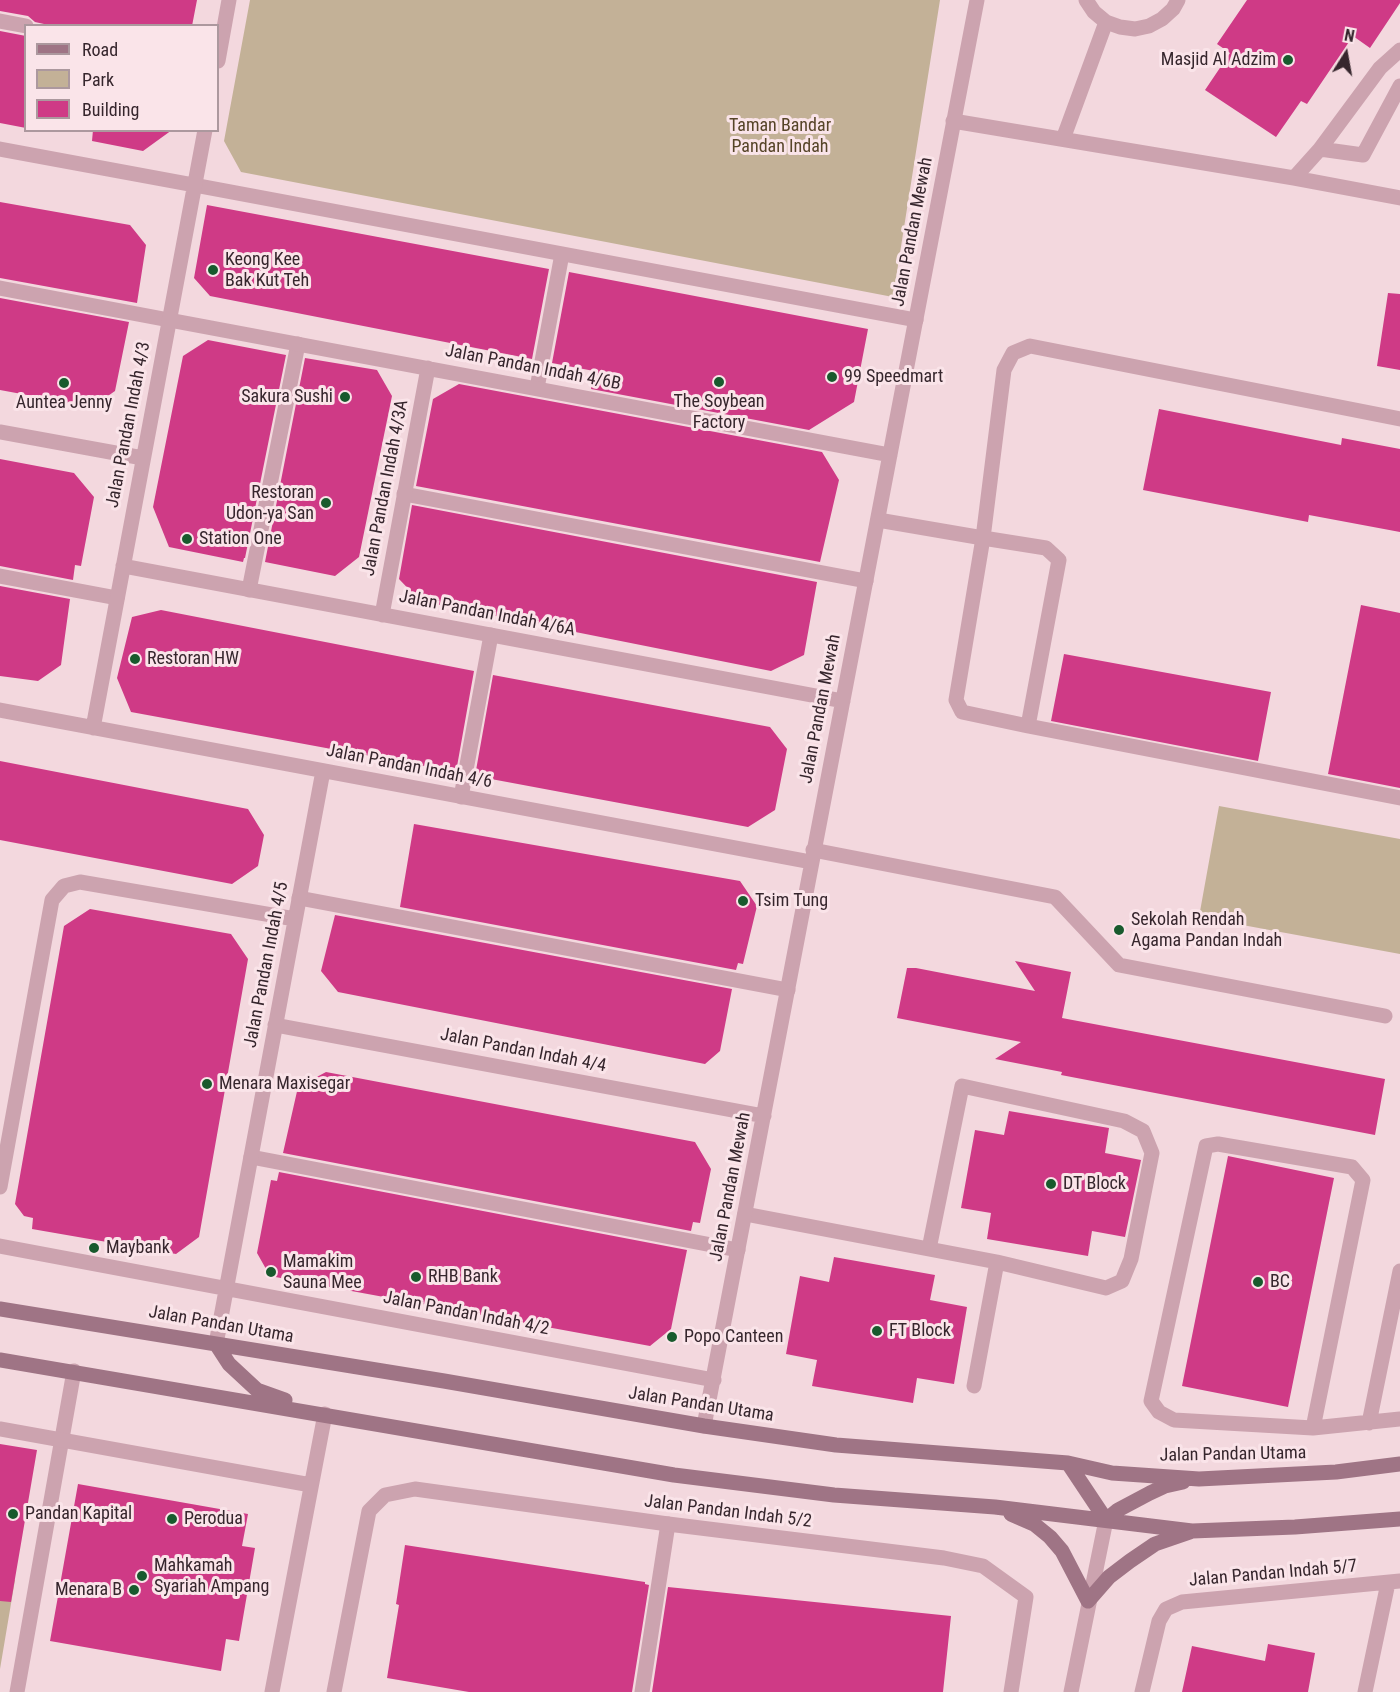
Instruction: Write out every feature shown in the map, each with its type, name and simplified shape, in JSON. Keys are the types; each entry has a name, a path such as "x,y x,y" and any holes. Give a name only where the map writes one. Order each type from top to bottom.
{"main road":[{"name":"Jalan Pandan Utama","path":"0,1309 704,1426 836,1445 1068,1463 1112,1473 1198,1479 1336,1472 1400,1464"},
{"path":"216,1344 228,1364 257,1390 325,1414"},
{"path":"0,1360 674,1474 834,1495 995,1507 1192,1531 1295,1527 1400,1519"},
{"path":"1068,1463 1106,1520"},
{"path":"1106,1520 1118,1510 1150,1493 1166,1486 1198,1479"},
{"path":"995,1507 1034,1524 1050,1537 1062,1551 1088,1601 1109,1577 1155,1544 1192,1531"}],"street":[{"path":"219,55 229,0"},
{"name":"Jalan Pandan Mewah","path":"704,1426 977,0"},
{"path":"1086,0 1094,12 1106,22 1135,29 1149,26 1162,19 1173,9 1178,0"},
{"path":"0,21 24,26"},
{"path":"1063,139 1106,22"},
{"path":"1294,178 1320,149 1380,68 1400,50"},
{"path":"1320,149 1363,156 1400,86"},
{"path":"954,121 1400,198"},
{"name":"Jalan Pandan Indah 4/3","path":"93,728 204,132"},
{"path":"0,148 916,320"},
{"path":"537,388 562,254"},
{"name":"Jalan Pandan Indah 4/6B","path":"0,288 890,454"},
{"path":"249,590 298,344"},
{"path":"1400,419 1030,346 1013,353 1004,370 983,538 956,700 962,712 1400,798"},
{"name":"Jalan Pandan Indah 4/3A","path":"382,615 428,368"},
{"path":"0,432 143,458"},
{"path":"405,494 866,581"},
{"path":"878,520 1046,548 1059,560 1028,726"},
{"name":"Jalan Pandan Indah 4/6A","path":"123,566 843,701"},
{"path":"0,576 117,598"},
{"path":"461,796 491,635"},
{"name":"Jalan Pandan Indah 4/6","path":"0,710 461,796 1055,897 1119,965 1385,1016"},
{"name":"Jalan Pandan Indah 4/5","path":"216,1344 323,771"},
{"path":"0,1187 52,900 64,886 80,882 295,919"},
{"path":"299,898 788,990"},
{"name":"Jalan Pandan Indah 4/4","path":"276,1025 764,1116"},
{"path":"745,1214 997,1262 1106,1288 1122,1281 1131,1259 1152,1153 1143,1131 1124,1121 962,1086 929,1249"},
{"path":"1313,1428 1363,1180 1352,1167 1218,1144 1206,1146 1151,1401 1159,1412 1174,1420 1313,1428 1400,1419"},
{"path":"250,1158 738,1250"},
{"name":"Jalan Pandan Indah 4/2","path":"0,1246 714,1380"},
{"path":"974,1386 997,1262"},
{"path":"1369,1423 1400,1271"},
{"path":"17,1692 74,1371"},
{"path":"272,1692 325,1414"},
{"path":"0,1429 311,1485"},
{"name":"Jalan Pandan Indah 5/2","path":"334,1692 369,1511 385,1496 415,1489 668,1524 944,1558 983,1566 1026,1597 1011,1692"},
{"path":"1071,1692 1106,1520"},
{"path":"642,1692 668,1524"},
{"path":"1365,1692 1394,1582"},
{"name":"Jalan Pandan Indah 5/7","path":"1142,1692 1159,1621 1166,1609 1182,1602 1394,1582"}],"green space":[{"name":"Taman Bandar Pandan Indah","path":"250,0 940,0 893,297 241,172 224,141"},
{"path":"1219,806 1400,839 1400,954 1199,917"},
{"path":"0,1577 15,1580 0,1669"}],"building":[{"path":"0,0 197,0 192,24 44,24 35,22 28,16 0,11"},
{"name":"Masjid Al Adzim","path":"1247,0 1400,0 1400,3 1370,48 1353,36 1307,104 1301,101 1276,137 1205,90 1230,53 1217,44"},
{"path":"0,31 24,36 24,128 0,123"},
{"path":"93,132 169,132 143,151 92,141"},
{"path":"0,202 130,225 146,245 137,303 0,278"},
{"path":"207,205 549,269 532,359 210,296 194,278"},
{"path":"569,272 868,329 854,402 809,430 591,389 594,371 552,363"},
{"path":"1388,293 1400,294 1400,370 1377,366"},
{"path":"0,298 129,322 115,391 92,407 0,390"},
{"path":"208,340 286,355 243,562 169,547 153,507 183,356"},
{"path":"305,358 377,370 392,396 359,557 335,576 265,562"},
{"path":"459,384 822,452 839,480 820,562 416,486 433,399"},
{"path":"1159,409 1341,445 1342,438 1400,449 1400,532 1309,515 1308,522 1143,490"},
{"path":"0,459 74,473 94,497 81,566 75,565 73,580 0,566"},
{"path":"412,505 817,582 804,655 771,671 420,601 399,579"},
{"path":"0,586 70,599 61,665 38,681 0,676"},
{"path":"1361,605 1400,613 1400,788 1328,774"},
{"path":"161,610 474,671 456,772 131,712 117,678 132,617"},
{"path":"1064,654 1271,692 1258,761 1051,721"},
{"path":"493,675 770,727 787,749 775,810 748,827 475,776"},
{"path":"0,761 248,809 264,835 258,866 232,884 0,840"},
{"path":"414,824 740,881 757,906 743,964 738,963 736,970 400,907"},
{"path":"90,909 231,934 248,959 199,1237 176,1254 32,1229 33,1218 24,1216 15,1204 64,926"},
{"path":"335,915 732,989 720,1051 705,1064 338,992 321,971"},
{"path":"1015,961 1071,972 1062,1018 1385,1079 1375,1135 1061,1075 1062,1072 995,1059 1021,1042 897,1018 907,968 1035,991"},
{"path":"326,1072 695,1142 711,1169 700,1223 693,1222 691,1231 283,1153 298,1087"},
{"name":"DT Block","path":"1009,1111 1109,1128 1105,1153 1141,1160 1125,1237 1092,1231 1088,1256 987,1239 991,1213 961,1208 975,1130 1004,1135"},
{"name":"BC","path":"1228,1156 1334,1178 1288,1407 1182,1386"},
{"path":"279,1172 687,1250 671,1329 650,1346 270,1276 257,1253 271,1180 277,1181"},
{"name":"FT Block","path":"834,1257 935,1275 930,1300 967,1307 954,1384 917,1378 913,1403 812,1386 817,1360 786,1354 800,1276 829,1282"},
{"name":"Pandan Kapital","path":"0,1444 37,1450 11,1602 0,1601"},
{"name":"Menara B","path":"78,1484 248,1514 242,1546 255,1548 239,1641 226,1639 221,1671 50,1641"},
{"path":"405,1545 645,1582 649,1585 632,1692 469,1692 387,1678 399,1605 396,1604"},
{"path":"668,1587 951,1616 943,1692 652,1692"},
{"path":"1268,1644 1315,1653 1308,1692 1182,1692 1192,1646 1265,1661"}],"place":[{"name":"Masjid Al Adzim","path":"1288,60"},
{"name":"Keong Kee Bak Kut Teh","path":"213,270"},
{"name":"99 Speedmart","path":"832,377"},
{"name":"The Soybean Factory","path":"719,382"},
{"name":"Auntea Jenny","path":"64,383"},
{"name":"Sakura Sushi","path":"345,397"},
{"name":"Restoran Udon-ya San","path":"326,503"},
{"name":"Station One","path":"187,539"},
{"name":"Restoran HW","path":"135,659"},
{"name":"Tsim Tung","path":"743,901"},
{"name":"Sekolah Rendah Agama Pandan Indah","path":"1119,930"},
{"name":"Menara Maxisegar","path":"207,1084"},
{"name":"DT Block","path":"1051,1184"},
{"name":"Maybank","path":"94,1248"},
{"name":"Mamakim Sauna Mee","path":"271,1272"},
{"name":"RHB Bank","path":"416,1277"},
{"name":"BC","path":"1258,1282"},
{"name":"FT Block","path":"877,1331"},
{"name":"Popo Canteen","path":"672,1337"},
{"name":"Pandan Kapital","path":"13,1514"},
{"name":"Perodua","path":"172,1519"},
{"name":"Mahkamah Syariah Ampang","path":"142,1576"},
{"name":"Menara B","path":"134,1590"}]}
